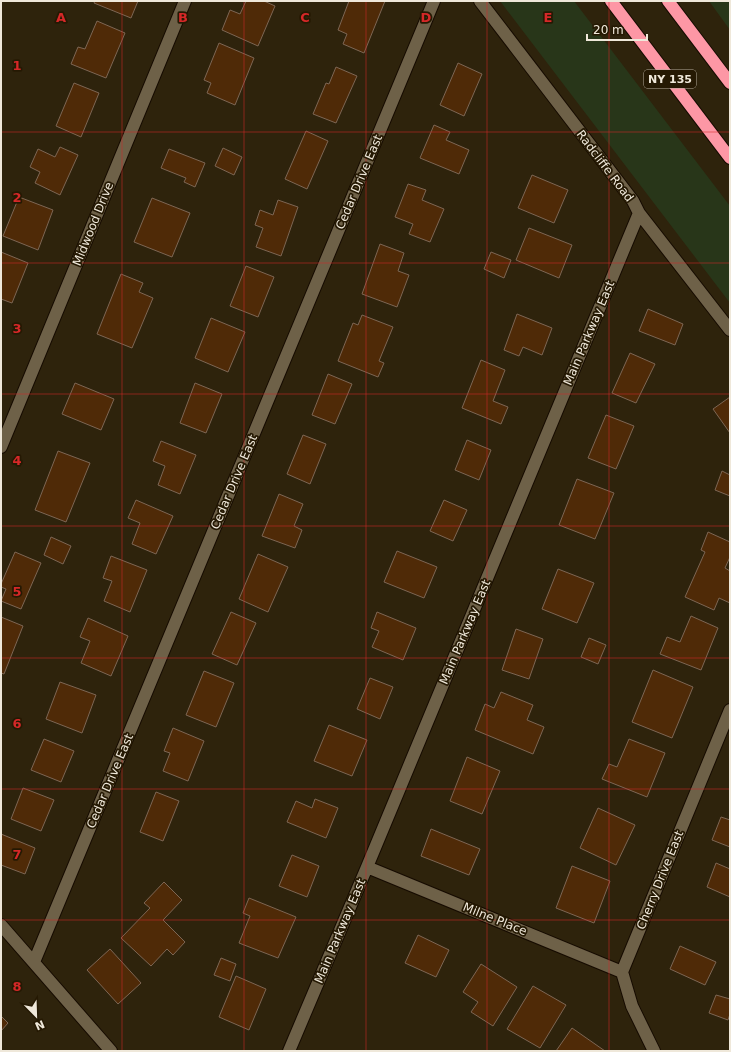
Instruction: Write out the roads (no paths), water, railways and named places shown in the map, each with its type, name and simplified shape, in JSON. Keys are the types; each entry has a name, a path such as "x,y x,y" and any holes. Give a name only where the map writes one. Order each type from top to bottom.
{"highway":[{"name":"NY 135","path":"611,1 730,158"},
{"path":"668,1 730,83"},
{"path":"675,1 708,54"}],"street":[{"name":"Midwood Drive","path":"1,447 185,1"},
{"name":"Cedar Drive East","path":"34,962 434,1"},
{"name":"Radcliffe Road","path":"480,1 633,201 639,213 730,330"},
{"name":"Main Parkway East","path":"289,1051 639,213"},
{"name":"Cherry Drive East","path":"622,972 730,710"},
{"name":"Milne Place","path":"367,867 622,972"},
{"path":"1,925 111,1051"},
{"path":"622,972 632,1006 654,1051"}]}
